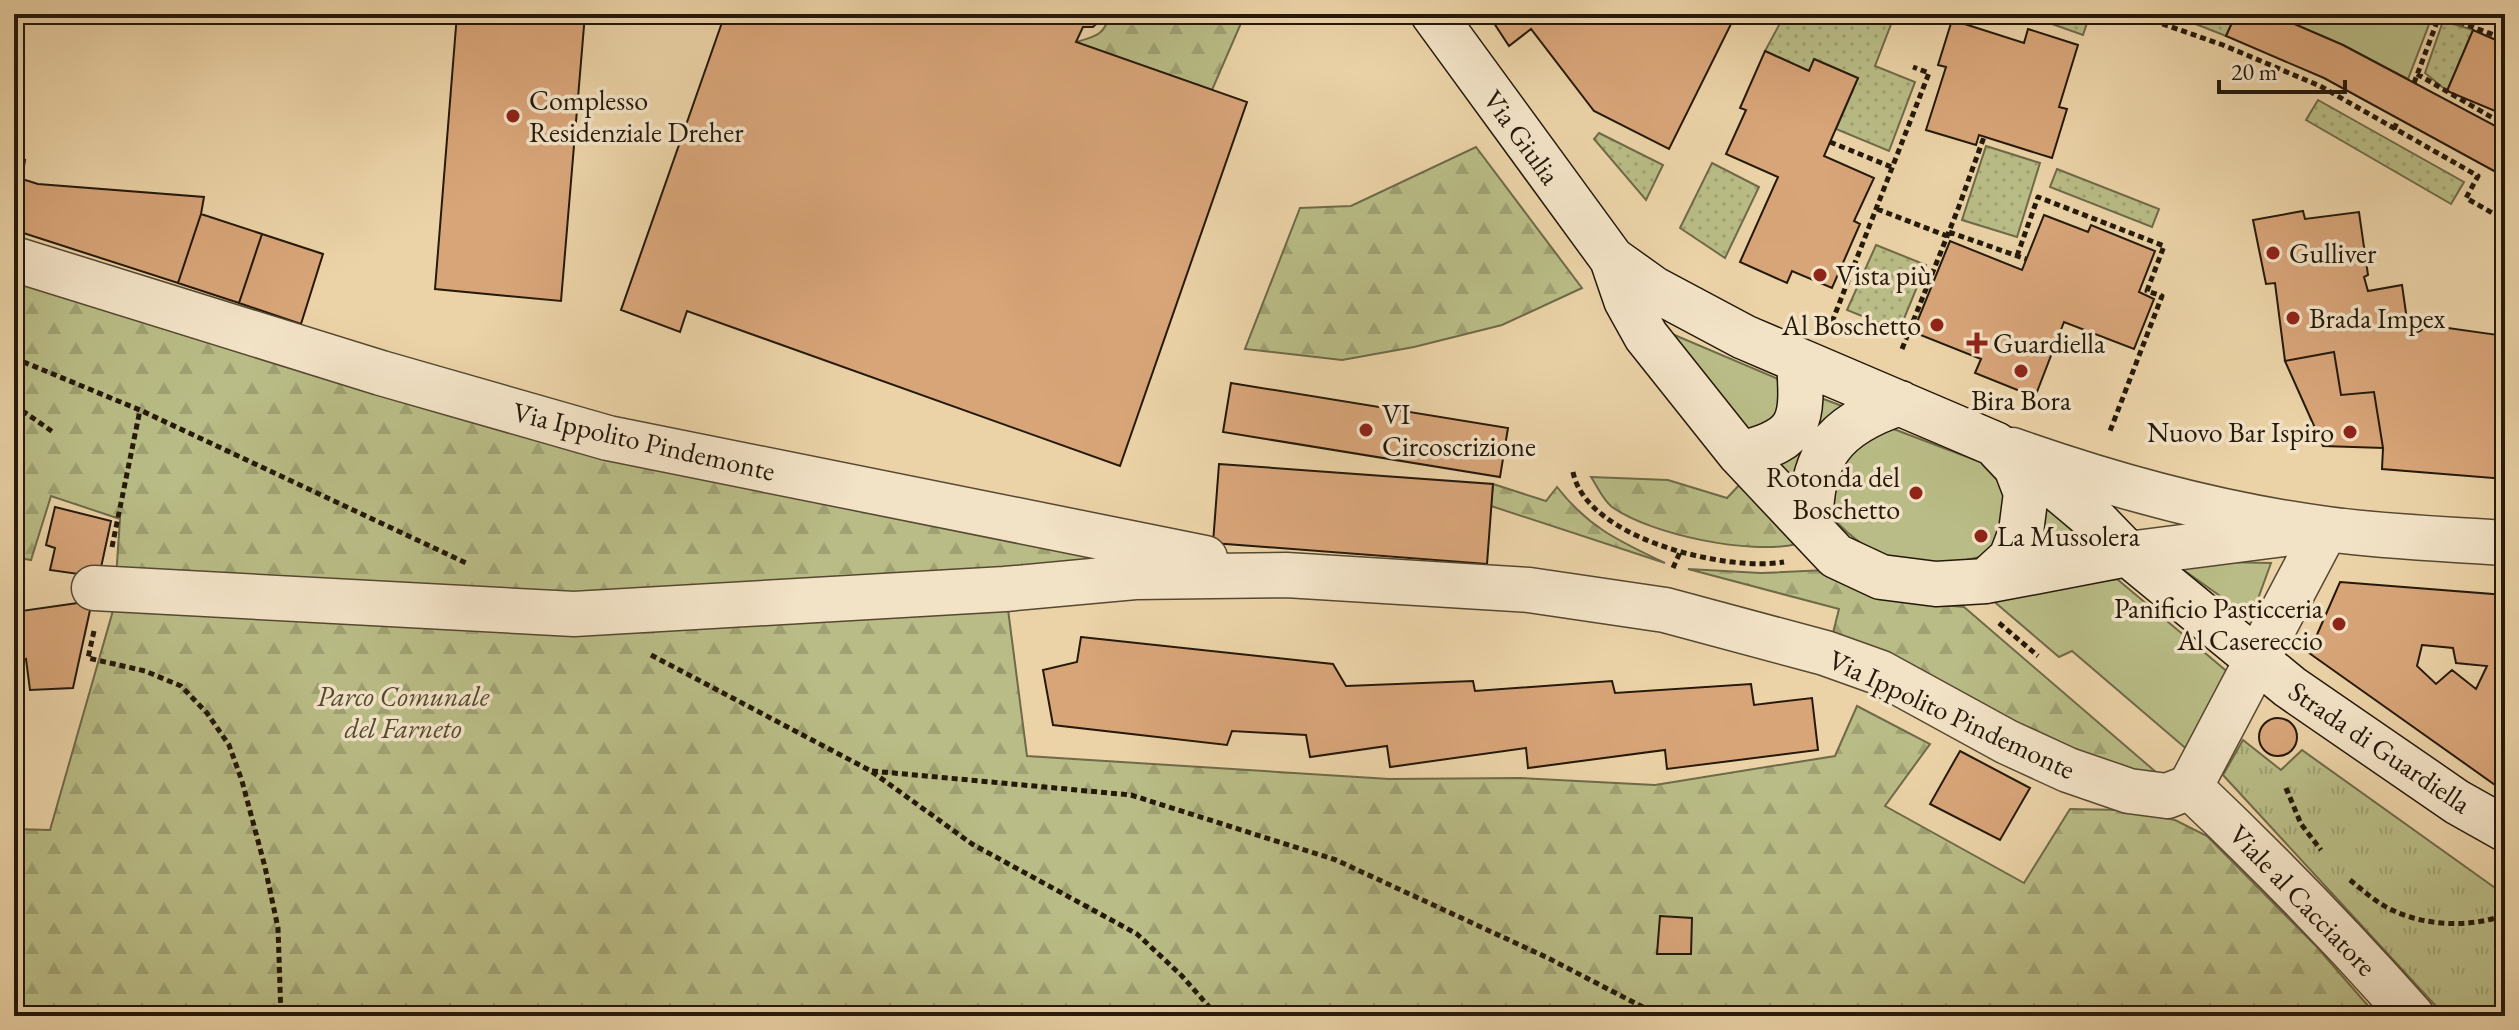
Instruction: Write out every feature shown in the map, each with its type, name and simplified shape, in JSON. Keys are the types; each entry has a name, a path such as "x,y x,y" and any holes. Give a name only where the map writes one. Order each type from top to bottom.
{"street":[{"name":"Via Giulia","path":"1433,14 1612,259"},
{"name":"Via Ippolito Pindemonte","path":"14,259 381,373 608,438 1286,575"},
{"path":"1612,259 1654,289 1744,337 1995,444 2132,489 2209,508 2326,529 2505,543"},
{"path":"1612,259 1626,300 1646,336 1740,454 1801,544 1881,577 1936,584 1988,598 2128,554 2326,529"},
{"path":"1740,454 1764,449 1786,438 1798,420 1801,393 1799,361"},
{"path":"1801,544 1810,497 1825,452 1847,428 1875,411 1900,403"},
{"path":"1995,444 2052,484 2096,521 2128,554 2257,661"},
{"path":"1988,598 2011,558 2021,532 2026,493 2016,467 1995,444"},
{"path":"2190,787 2326,529"},
{"name":"Via Ippolito Pindemonte","path":"94,588 574,614 1005,589 1135,577 1286,575 1529,590 1665,610 1825,653 1881,673 2007,742 2068,770 2129,791 2167,796 2190,787"},
{"name":"Strada di Guardiella","path":"2257,661 2457,802 2505,829"},
{"name":"Viale al Cacciatore","path":"2190,787 2260,852 2412,1016"}],"path":[{"path":"2134,14 2223,45 2320,86 2478,176 2466,198 2503,219 2505,216"},
{"path":"2414,83 2440,14 2505,39"},
{"path":"1832,322 1929,73 1913,67"},
{"path":"2417,74 2505,125"},
{"path":"2394,129 2398,120"},
{"path":"1902,349 1984,137"},
{"path":"1830,142 1894,168"},
{"path":"2017,256 2038,197 2164,246 2147,291 2162,296 2110,431"},
{"path":"1877,209 2026,259"},
{"path":"14,358 140,410 473,567"},
{"path":"14,405 53,432"},
{"path":"1573,472 1574,482 1588,503 1631,533 1718,562 1767,565 1801,544"},
{"path":"1673,568 1681,550"},
{"path":"1988,598 2038,656"},
{"path":"645,651 871,771 972,844 1137,934 1181,975 1212,1010 1225,1016"},
{"path":"145,671 181,686 207,713 229,745 250,809 278,928 281,1016"},
{"path":"871,771 1131,795 1336,860 1548,958 1660,1016"},
{"path":"2286,788 2301,824 2329,859"},
{"path":"2346,877 2382,905 2411,918 2453,924 2505,915"}],"green space":[{"path":"1109,14 1245,14 1212,90 1076,42 1102,31"},
{"path":"1785,14 1895,14 1875,66 1915,82 1889,151 1836,129 1858,78 1815,59 1809,71 1765,51"},
{"path":"2024,14 2090,14 2083,35"},
{"path":"2170,14 2236,14 2226,36"},
{"path":"2271,14 2433,14 2408,79 2343,45"},
{"path":"2443,21 2473,30 2447,91 2425,73"},
{"path":"2318,100 2464,182 2451,204 2306,120"},
{"path":"1599,133 1663,165 1646,200 1594,139"},
{"path":"1986,146 2040,163 2017,237 1962,220"},
{"path":"1476,147 1582,288 1502,325 1414,347 1342,360 1245,349 1300,208 1351,206"},
{"path":"1712,163 1759,187 1725,258 1680,228"},
{"path":"2057,169 2159,209 2152,227 2050,187"},
{"path":"1876,245 1926,265 1899,331 1847,310"},
{"name":"Parco Comunale del Farneto","path":"14,272 1115,559 1003,571 1027,756 1389,779 1520,778 1655,785 1835,756 1857,706 1930,744 1885,806 2024,883 2070,809 2122,810 2175,820 2207,836 2316,946 2377,1016 14,1016 14,829 50,830 114,607 120,519 51,496 31,560 14,557"},
{"path":"1658,328 1776,378 1785,387 1790,400 1757,435 1737,425"},
{"path":"1813,395 1850,409 1798,488 1767,456"},
{"path":"1891,428 1983,463 2000,474 2009,498 1991,554 1933,565 1898,561 1864,546 1833,518 1829,495 1838,453"},
{"path":"1591,477 1668,480 1727,498 1742,482 1797,544 1777,547 1728,545 1651,526 1612,507"},
{"path":"1493,484 1546,501 1557,487 1593,523 1665,563 1491,506"},
{"path":"2036,500 2081,531 2031,543"},
{"path":"2171,561 2271,563 2251,618"},
{"path":"1688,569 1761,573 1827,570 1911,602 1964,607 2164,779 2071,755 1832,637 1839,609"},
{"path":"2117,579 2230,674 2190,752 2072,651 2059,657 1991,599"},
{"path":"2243,740 2281,770 2302,750 2505,895 2505,1016 2445,1016 2223,775"}],"building":[{"name":"Complesso Residenziale Dreher","path":"457,14 585,14 561,301 435,289"},
{"path":"725,14 1100,14 1100,20 1093,27 1083,27 1076,42 1247,102 1120,466 687,311 680,332 621,310"},
{"path":"1488,14 1736,14 1669,149 1594,111 1531,29 1509,46"},
{"path":"2236,14 2271,14 2343,45 2505,131 2505,177 2324,78 2226,36"},
{"path":"1952,20 2024,43 2028,29 2078,45 2059,107 2067,109 2052,158 1979,135 1976,145 1926,130 1946,67 1938,65"},
{"path":"2473,30 2505,44 2505,87 2495,111 2447,91"},
{"path":"1765,51 1809,71 1814,59 1858,78 1824,156 1874,178 1854,221 1860,224 1832,288 1792,271 1787,283 1740,262 1778,177 1726,154 1746,110 1740,108"},
{"path":"14,159 25,160 22,179 38,184 204,197 178,283 14,230"},
{"path":"2303,211 2305,219 2359,212 2368,291 2402,285 2409,334 2427,325 2505,336 2505,479 2382,469 2383,448 2374,392 2341,395 2334,352 2285,361 2275,283 2266,284 2253,220"},
{"path":"201,214 262,234 239,303 178,283"},
{"path":"2044,215 2088,232 2091,225 2155,251 2139,292 2154,299 2134,349 2064,322 2035,397 1975,373 1981,359 1913,332 1950,241 2022,270"},
{"path":"262,234 323,254 301,324 239,303"},
{"path":"2334,352 2341,395 2374,392 2383,448 2323,446 2285,361"},
{"name":"VI Circoscrizione","path":"1231,383 1508,428 1500,477 1223,432"},
{"path":"1219,464 1493,484 1487,564 1213,543"},
{"path":"55,507 111,521 99,577 50,570 55,548 46,545"},
{"path":"2340,582 2505,595 2505,792 2309,653","holes":["2422,645 2453,648 2456,663 2487,666 2476,689 2452,670 2436,684 2417,666"]},
{"path":"92,601 73,688 30,690 26,659 18,662 20,668 14,669 14,612"},
{"path":"1081,637 1333,664 1346,686 1473,681 1475,691 1612,681 1615,693 1751,684 1754,705 1812,698 1818,750 1667,769 1665,750 1528,768 1526,748 1390,767 1387,746 1310,757 1306,735 1232,731 1227,745 1053,725 1043,670 1077,662"},
{"path":"2278,718 2291,724 2297,737 2291,750 2278,756 2265,750 2259,737 2265,724"},
{"path":"1960,751 2030,788 2000,840 1930,804"},
{"path":"1660,916 1692,918 1691,954 1657,954"}],"place":[{"name":"Complesso Residenziale Dreher","path":"513,116"},
{"name":"Gulliver","path":"2273,253"},
{"name":"Vista più","path":"1820,275"},
{"name":"Brada Impex","path":"2293,318"},
{"name":"Al Boschetto","path":"1937,325"},
{"name":"Guardiella","path":"1977,343"},
{"name":"Bira Bora","path":"2021,371"},
{"name":"VI Circoscrizione","path":"1366,430"},
{"name":"Nuovo Bar Ispiro","path":"2350,432"},
{"name":"Rotonda del Boschetto","path":"1916,493"},
{"name":"La Mussolera","path":"1981,536"},
{"name":"Panificio Pasticceria Al Casereccio","path":"2339,624"}]}
